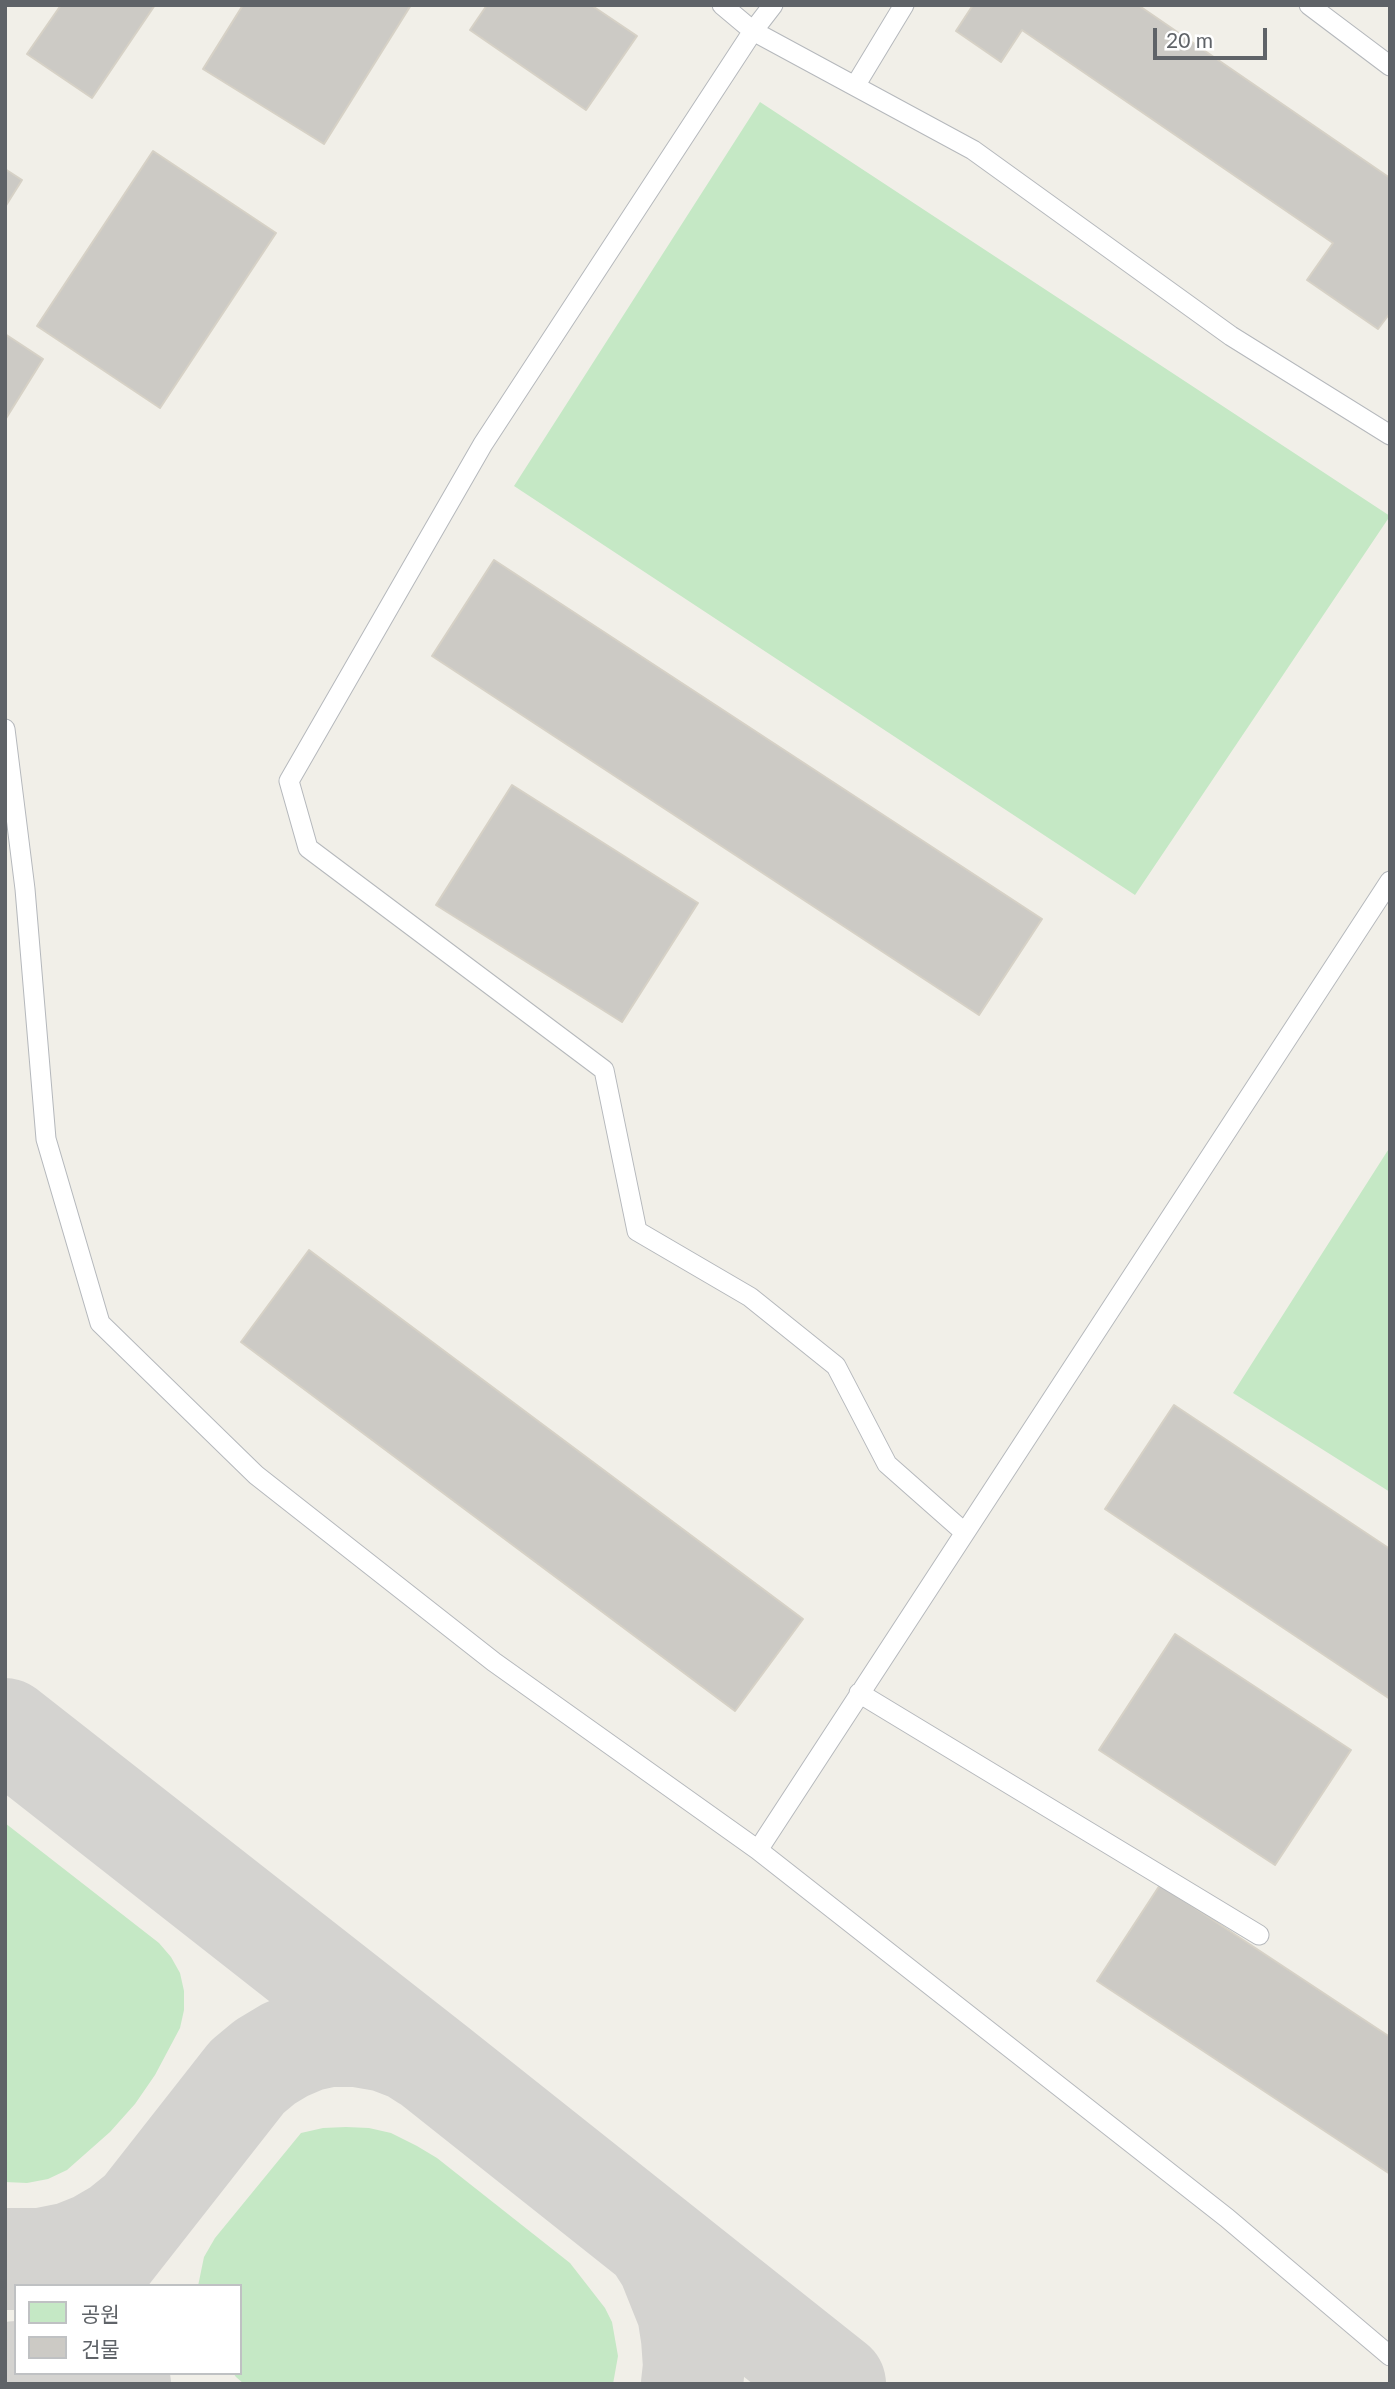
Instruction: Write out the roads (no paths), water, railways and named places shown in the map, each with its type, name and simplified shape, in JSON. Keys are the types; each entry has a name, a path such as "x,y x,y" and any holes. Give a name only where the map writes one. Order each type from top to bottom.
{"lane":[{"path":"722,5 753,31 973,150 1231,336 1390,435"},
{"path":"773,5 753,31 483,444 289,781 308,848 604,1069 637,1231 750,1297 836,1366 887,1464 964,1532"},
{"path":"855,86 904,5"},
{"path":"1309,5 1390,66"},
{"path":"5,729 25,888 46,1139 100,1323 257,1475 494,1662 758,1850 1227,2218 1390,2356"},
{"path":"758,1850 1390,881"},
{"path":"859,1693 1259,1935"}]}
